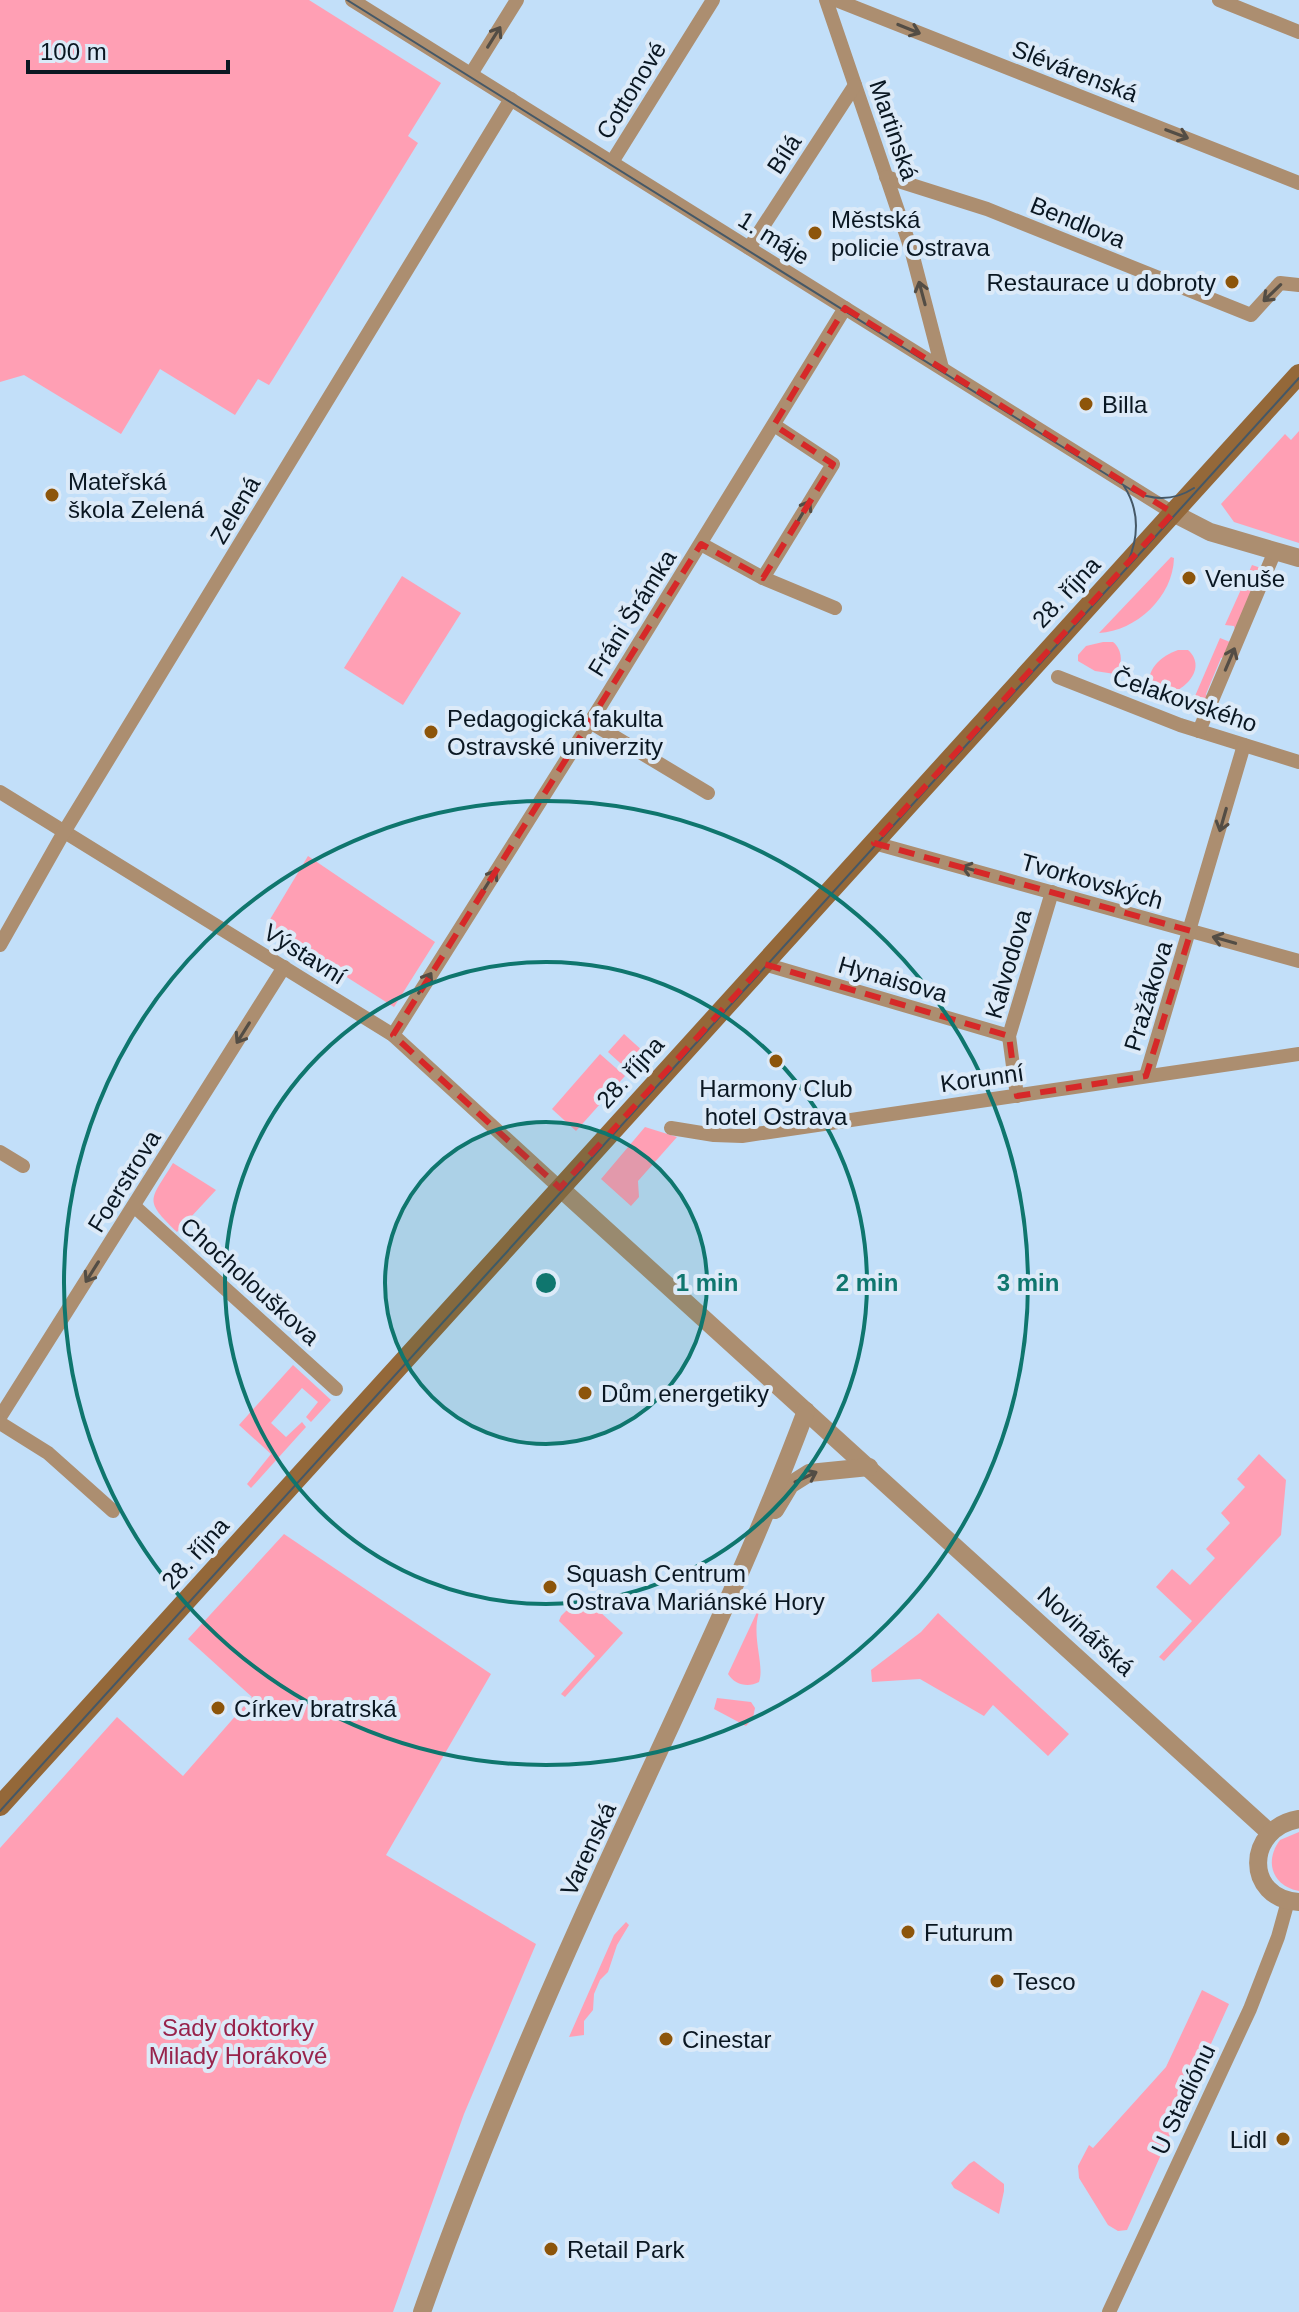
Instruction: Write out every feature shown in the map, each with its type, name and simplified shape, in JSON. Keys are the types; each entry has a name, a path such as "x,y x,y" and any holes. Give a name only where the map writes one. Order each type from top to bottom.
{"main road":[{"name":"28. října","path":"0,1806 1299,374"}],"street":[{"name":"1. máje","path":"352,0 1173,513"},
{"path":"471,74 517,0"},
{"name":"Cottonové","path":"612,162 713,0"},
{"name":"Martinská","path":"826,0 911,249 942,368"},
{"name":"Slévárenská","path":"836,0 1299,183"},
{"path":"1219,0 1299,32"},
{"name":"Bílá","path":"749,248 855,85"},
{"name":"Zelená","path":"0,945 64,832 511,99"},
{"name":"Bendlova","path":"886,177 987,209 1251,315 1280,283 1299,285"},
{"name":"Fráni Šrámka","path":"393,1035 845,308"},
{"path":"763,578 833,464 774,425"},
{"path":"1173,513 1210,532 1299,558"},
{"path":"701,544 763,578 835,608"},
{"path":"1199,731 1275,551"},
{"name":"Čelakovského","path":"1058,677 1199,731 1299,762"},
{"path":"590,722 708,793"},
{"name":"Pražákova","path":"1146,1076 1244,745"},
{"name":"Výstavní","path":"0,792 393,1035 560,1188"},
{"name":"Tvorkovských","path":"874,843 1299,961"},
{"name":"Kalvodova","path":"1017,1096 1009,1036 1052,892"},
{"name":"Hynaisova","path":"764,964 1009,1036"},
{"name":"Foerstrova","path":"0,1417 284,967"},
{"name":"Korunní","path":"671,1128 742,1136 1299,1054"},
{"path":"0,1152 23,1166"},
{"name":"Novinářská","path":"560,1188 1269,1832"},
{"name":"Chocholouškova","path":"134,1206 336,1389"},
{"name":"Varenská","path":"422,2312 547,1997 744,1560 806,1411"},
{"path":"0,1423 48,1453 113,1511"},
{"path":"744,1560 790,1485 809,1473 869,1467"},
{"path":"1294,1902 1268,1888 1258,1869 1259,1851 1269,1832 1286,1821 1299,1819"},
{"name":"U Stadiónu","path":"1109,2312 1250,2009 1294,1902"}],"highlighted area":[{"path":"845,308 1173,513 874,843 1191,931 1146,1076 1017,1096 1009,1036 764,964 560,1188 393,1035 701,544 763,578 833,464 774,425"}],"green space":[{"path":"0,0 309,0 441,83 408,136 418,143 273,379 269,385 258,379 235,415 160,369 121,434 24,375 0,382"},
{"path":"1299,431 1299,543 1234,522 1221,504 1285,434 1291,440"},
{"path":"1171,557 1174,558 1167,586 1150,609 1126,626 1099,633"},
{"path":"1252,565 1264,569 1235,630 1234,626 1225,625"},
{"path":"402,576 461,613 403,705 344,668"},
{"path":"1220,638 1230,642 1227,656 1221,658 1200,716 1189,710"},
{"path":"1113,642 1119,649 1121,662 1115,674 1095,671 1078,661 1078,655 1086,646"},
{"path":"1188,650 1194,658 1193,675 1171,693 1153,695 1148,685 1153,668 1166,655"},
{"path":"308,856 435,942 394,1007 266,926"},
{"path":"624,1034 645,1053 629,1071 608,1052"},
{"path":"600,1054 625,1076 576,1131 552,1109"},
{"path":"645,1127 677,1137 638,1181 639,1197 631,1206 601,1179"},
{"path":"173,1163 216,1190 177,1232 159,1213 154,1199"},
{"path":"293,1365 331,1400 311,1422 306,1417 318,1402 302,1388 271,1423 286,1437 302,1422 306,1427 251,1488 247,1484 271,1454 239,1425"},
{"path":"1259,1454 1286,1480 1281,1535 1164,1661 1159,1657 1192,1621 1156,1587 1172,1569 1190,1585 1215,1558 1206,1549 1230,1523 1221,1513 1245,1487 1237,1479"},
{"name":"Sady doktorky Milady Horákové","path":"284,1534 491,1674 386,1855 536,1944 464,2114 393,2312 0,2312 0,1848 117,1717 183,1776 252,1697 188,1639"},
{"path":"578,1599 588,1601 623,1633 565,1697 561,1694 595,1656 559,1621"},
{"path":"757,1612 759,1682 742,1684 728,1674"},
{"path":"938,1613 1069,1734 1048,1756 993,1705 984,1716 920,1679 872,1682 871,1670 921,1632"},
{"path":"717,1698 751,1702 755,1708 753,1718 746,1726 714,1709"},
{"path":"1299,1832 1299,1891 1282,1884 1277,1878 1273,1872 1272,1856 1280,1840"},
{"path":"626,1922 629,1925 617,1945 608,1972 600,1980 594,1994 593,2010 584,2021 584,2035 569,2037 614,1935"},
{"path":"1202,1990 1229,2004 1127,2230 1118,2231 1108,2225 1079,2178 1078,2166 1089,2145 1093,2148 1166,2067"},
{"path":"974,2161 1004,2184 999,2214 954,2188 951,2183"}],"tram line":[{"path":"347,0 1133,491 1164,498 1194,488"},
{"path":"0,1811 1299,378"},
{"path":"1124,486 1133,505 1136,524 1128,562"}],"place":[{"name":"Městská policie Ostrava","path":"815,233"},
{"name":"Restaurace u dobroty","path":"1232,282"},
{"name":"Billa","path":"1086,404"},
{"name":"Mateřská škola Zelená","path":"52,495"},
{"name":"Venuše","path":"1189,578"},
{"name":"Pedagogická fakulta Ostravské univerzity","path":"431,732"},
{"name":"Harmony Club hotel Ostrava","path":"776,1061"},
{"name":"Dům energetiky","path":"585,1393"},
{"name":"Squash Centrum Ostrava Mariánské Hory","path":"550,1587"},
{"name":"Církev bratrská","path":"218,1708"},
{"name":"Futurum","path":"908,1932"},
{"name":"Tesco","path":"997,1981"},
{"name":"Cinestar","path":"666,2039"},
{"name":"Lidl","path":"1283,2139"},
{"name":"Retail Park","path":"551,2249"}]}
